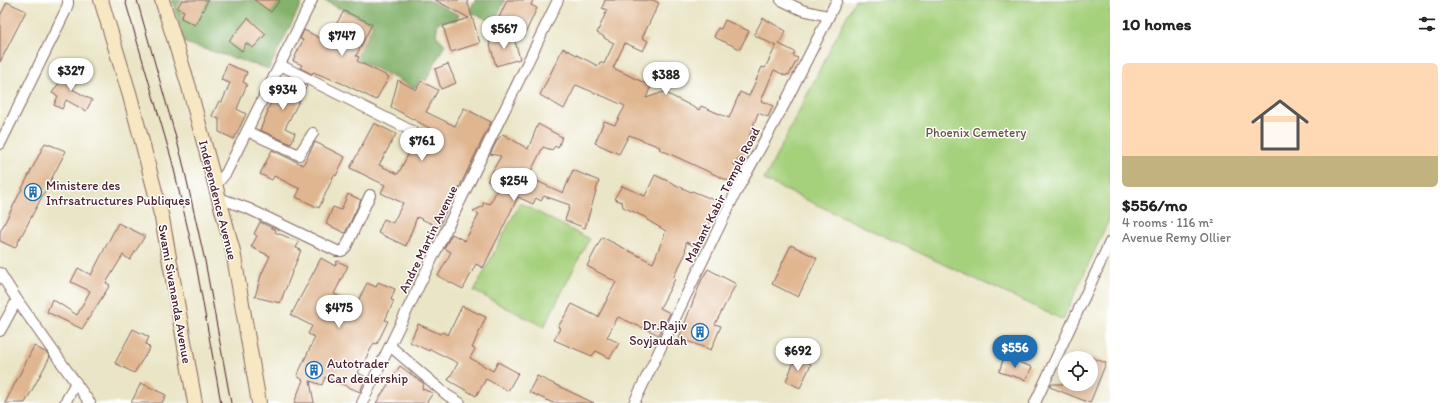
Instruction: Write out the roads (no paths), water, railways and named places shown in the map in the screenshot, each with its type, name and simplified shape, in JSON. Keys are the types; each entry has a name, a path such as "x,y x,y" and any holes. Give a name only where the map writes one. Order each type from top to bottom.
{"street":[{"path":"0,144 65,12 68,0"},
{"name":"Swami Sivananda Avenue","path":"101,0 130,96 162,218 195,403"},
{"name":"Independence Avenue","path":"162,0 188,86 233,251 259,403"},
{"path":"312,0 217,192 337,251 342,251 346,247 370,195"},
{"name":"Andre Martin Avenue","path":"362,403 558,0"},
{"path":"781,0 802,10 828,16"},
{"name":"Mahant Kabir Temple Road","path":"634,403 735,194 784,105 836,0"},
{"path":"280,66 412,131"},
{"path":"247,131 299,155 313,133"},
{"path":"1035,403 1110,242"},
{"path":"0,273 17,300 90,403"},
{"path":"0,331 17,300"},
{"path":"390,346 447,395 460,403"},
{"path":"65,403 76,382"}],"tram line":[{"path":"125,0 172,161 196,264 221,403"},
{"path":"137,0 182,159 205,261 231,403"}],"place":[{"name":"Ministere des Infrsatructures Publiques","path":"33,192"},
{"name":"Dr.Rajiv Soyjaudah","path":"700,332"},
{"name":"Autotrader Car dealership","path":"314,370"}],"park label":[{"name":"Phoenix Cemetery","path":"976,132"}]}
